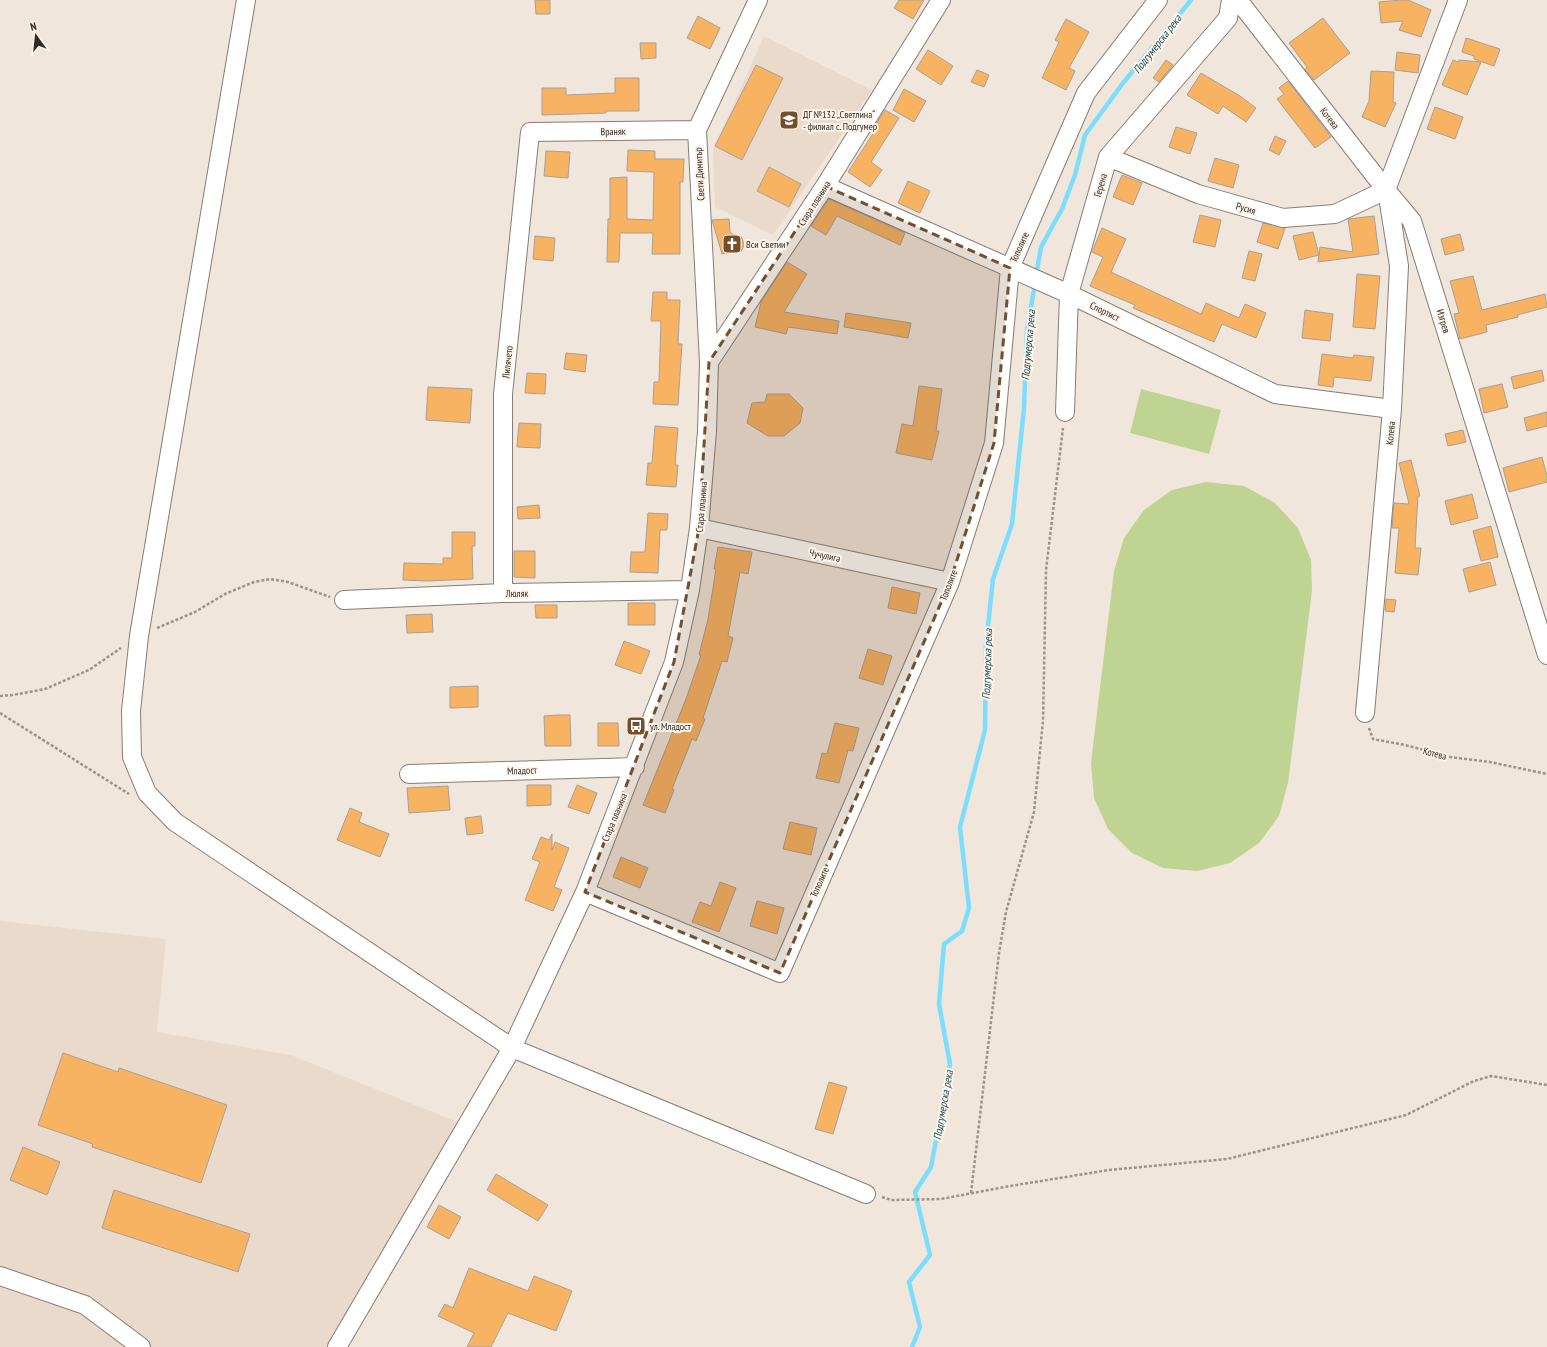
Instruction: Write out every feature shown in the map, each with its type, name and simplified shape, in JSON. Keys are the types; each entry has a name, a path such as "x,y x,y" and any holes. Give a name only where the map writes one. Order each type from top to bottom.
{"street":[{"path":"246,0 139,636 131,711 132,756 147,793 175,822 512,1048 866,1194"},
{"name":"Свети Димитър","path":"709,362 697,130 758,0"},
{"name":"Стара планина","path":"337,1347 512,1048 585,892 674,662 690,590 699,528 707,431 709,362 825,186 941,0"},
{"name":"Тополите","path":"585,892 780,972 950,582 994,443 1010,268 1086,93 1158,0"},
{"name":"Герена","path":"1065,412 1069,294 1108,156 1228,18 1231,0"},
{"name":"Котева","path":"1238,0 1386,190 1399,266 1392,409 1365,713"},
{"path":"1386,190 1458,0"},
{"name":"Враняк","path":"530,132 697,130"},
{"name":"Лилячето","path":"503,593 504,394 530,132"},
{"name":"Русия","path":"1108,156 1198,194 1284,218 1335,214 1386,190"},
{"name":"Спортист","path":"825,186 1069,294 1275,394 1392,409"},
{"name":"Изгрев","path":"1386,190 1412,221 1547,654"},
{"name":"Чучулига","path":"699,528 950,582"},
{"name":"Люляк","path":"344,600 503,593 690,590"},
{"name":"Младост","path":"408,774 634,767"},
{"path":"0,1276 84,1305 141,1347"}],"path":[{"path":"971,1193 999,953 1006,912 1034,812 1043,721 1046,570 1065,412"},
{"path":"0,696 13,696 45,689 90,670 139,636 195,612 225,594 254,582 270,579 288,582 321,595 344,600"},
{"name":"Котева","path":"1365,713 1373,739 1405,744 1450,756 1490,762 1547,774"},
{"path":"0,714 135,797"},
{"path":"866,1194 891,1200 941,1199 1109,1170 1227,1159 1406,1115 1474,1081 1491,1076 1547,1085"}],"highlighted area":[{"path":"825,186 1010,268 994,443 950,582 780,973 585,892 674,662 699,528 709,362"}],"shaded area":[{"name":"ДГ №132 „Светлина“ - филиал с. Подгумер","path":"764,36 872,90 773,235 715,207 713,150"},
{"path":"0,921 166,939 157,1032 291,1055 467,1126 337,1347 0,1347"}],"green space":[{"path":"1141,389 1221,410 1209,454 1130,433"},
{"path":"1206,482 1244,486 1275,503 1298,528 1311,560 1312,590 1288,783 1279,816 1259,843 1230,863 1197,871 1163,868 1132,853 1108,829 1094,798 1091,763 1114,571 1124,538 1144,510 1172,490"}],"building":[{"path":"535,0 550,0 550,14 536,14"},
{"path":"899,0 924,0 913,19 894,8"},
{"path":"1408,0 1431,10 1421,37 1399,30 1403,21 1381,23 1379,2"},
{"path":"698,16 720,28 710,49 687,38"},
{"path":"1323,18 1350,53 1314,80 1305,69 1307,67 1289,43"},
{"path":"1066,19 1089,32 1069,68 1075,71 1066,90 1042,78 1059,42 1055,40"},
{"path":"1466,38 1500,49 1494,66 1474,59 1474,56 1462,52"},
{"path":"640,43 656,43 656,58 641,59"},
{"path":"928,50 953,66 941,85 916,69"},
{"path":"1397,52 1420,55 1418,73 1395,70"},
{"path":"1166,60 1173,65 1159,82 1153,78"},
{"path":"1453,60 1458,62 1459,60 1481,62 1467,95 1442,85"},
{"path":"756,65 783,78 742,160 715,146"},
{"path":"977,70 989,75 984,87 971,82"},
{"path":"1371,71 1394,72 1393,102 1396,103 1385,127 1362,117 1369,101"},
{"path":"1201,73 1240,96 1256,108 1246,122 1223,106 1218,114 1187,95"},
{"path":"615,78 639,78 639,111 606,111 606,113 542,115 542,88 566,88 566,95 615,93"},
{"path":"1288,81 1331,137 1315,148 1277,99 1284,94 1279,88"},
{"path":"904,89 926,101 914,122 893,110"},
{"path":"1435,107 1463,117 1455,139 1427,129"},
{"path":"885,110 899,118 871,162 882,170 870,187 848,172 878,126 876,124"},
{"path":"1176,127 1197,133 1190,154 1169,147"},
{"path":"1275,136 1286,141 1279,155 1269,150"},
{"path":"628,150 655,151 655,159 684,159 683,182 680,182 680,254 652,254 653,233 620,233 619,262 607,262 608,219 610,219 610,178 627,177 627,219 653,220 654,172 627,171"},
{"path":"546,151 570,152 568,178 544,176"},
{"path":"1215,158 1239,165 1233,188 1208,181"},
{"path":"769,167 801,184 789,207 757,191"},
{"path":"1122,175 1142,183 1133,205 1113,197"},
{"path":"908,181 930,191 920,213 898,203"},
{"path":"829,199 905,233 900,245 837,216 826,235 811,226"},
{"path":"1200,215 1221,220 1215,247 1193,242"},
{"path":"1374,216 1379,254 1318,262 1320,247 1353,252 1348,219"},
{"path":"729,219 730,233 742,238 744,245 742,250 738,252 732,251 722,254 712,220"},
{"path":"1263,223 1285,228 1278,249 1257,242"},
{"path":"1102,228 1126,239 1111,272 1201,314 1206,303 1239,318 1245,304 1266,313 1256,338 1222,324 1214,342 1133,308 1135,305 1090,286 1103,257 1092,252"},
{"path":"1313,232 1319,255 1299,260 1293,236"},
{"path":"1460,234 1464,250 1445,255 1441,239"},
{"path":"535,236 555,238 553,261 533,259"},
{"path":"1249,251 1262,254 1255,281 1242,278"},
{"path":"787,262 807,274 784,312 839,321 837,334 788,327 786,334 755,327 761,302"},
{"path":"1357,274 1380,276 1375,329 1353,327"},
{"path":"1473,276 1482,310 1545,294 1547,307 1517,315 1518,317 1486,325 1487,332 1460,339 1454,314 1459,313 1450,281"},
{"path":"653,292 667,292 667,300 680,300 678,344 682,344 678,405 653,404 654,382 659,382 661,321 651,321"},
{"path":"1305,310 1333,314 1330,341 1302,338"},
{"path":"846,313 911,323 908,338 844,327"},
{"path":"566,353 587,355 585,372 564,369"},
{"path":"1322,354 1353,358 1354,355 1374,357 1371,381 1334,377 1333,387 1318,385"},
{"path":"1542,370 1544,381 1514,389 1511,377"},
{"path":"527,373 546,374 545,394 525,393"},
{"path":"1502,384 1508,407 1484,413 1479,389"},
{"path":"919,386 942,389 936,431 939,431 932,460 896,453 902,424 913,426"},
{"path":"428,387 472,389 470,423 426,420"},
{"path":"767,394 789,394 803,408 800,423 784,436 768,436 747,423 752,403 765,402"},
{"path":"1547,412 1547,426 1527,431 1524,418"},
{"path":"519,423 541,424 540,448 517,447"},
{"path":"655,426 678,428 675,465 678,465 676,487 646,485 648,463 652,463"},
{"path":"1463,430 1466,442 1448,446 1445,434"},
{"path":"1542,457 1547,482 1509,492 1503,468"},
{"path":"1411,460 1420,496 1418,496 1415,548 1421,548 1418,575 1395,573 1399,528 1392,528 1394,503 1409,504 1399,463"},
{"path":"1472,494 1478,518 1451,525 1445,501"},
{"path":"539,505 540,518 518,519 517,507"},
{"path":"648,513 668,514 667,530 660,530 658,573 630,572 631,552 645,552"},
{"path":"1491,526 1498,557 1481,561 1473,531"},
{"path":"452,532 475,532 475,546 472,546 473,579 427,581 403,580 404,563 443,564 443,558 452,558"},
{"path":"718,547 752,552 748,574 740,572 728,636 733,638 727,662 722,661 703,718 705,719 696,741 692,739 672,789 674,790 665,813 643,805 686,699 701,655 699,655 708,619"},
{"path":"514,551 535,551 535,578 514,577"},
{"path":"1490,562 1496,585 1469,592 1463,569"},
{"path":"892,587 920,593 916,614 888,608"},
{"path":"1386,599 1396,600 1394,612 1385,611"},
{"path":"628,603 655,603 655,625 628,625"},
{"path":"535,605 557,605 557,618 536,618"},
{"path":"432,614 433,632 407,633 406,615"},
{"path":"624,641 650,651 641,674 615,665"},
{"path":"868,649 892,656 883,685 859,678"},
{"path":"478,686 478,707 450,708 450,687"},
{"path":"570,715 571,746 545,746 544,716"},
{"path":"598,723 618,723 619,746 598,746"},
{"path":"835,723 859,728 853,751 848,750 839,783 816,778 822,753 827,754"},
{"path":"527,785 551,785 551,805 527,806"},
{"path":"577,785 597,793 589,814 568,807"},
{"path":"448,786 450,810 409,813 407,788"},
{"path":"350,808 362,813 359,822 389,834 380,857 337,840"},
{"path":"481,816 483,833 467,835 465,818"},
{"path":"790,822 817,828 811,855 783,849"},
{"path":"552,834 552,850 555,842 569,848 554,887 562,890 553,911 525,900 540,862 532,859 541,837 549,840"},
{"path":"621,857 648,868 640,888 613,877"},
{"path":"720,882 736,888 719,932 692,922 700,902 711,906"},
{"path":"757,901 784,908 777,934 750,926"},
{"path":"63,1053 118,1072 119,1068 227,1105 201,1183 92,1147 93,1144 38,1125"},
{"path":"829,1082 847,1087 833,1134 815,1129"},
{"path":"23,1147 60,1162 47,1195 10,1180"},
{"path":"496,1174 548,1205 538,1221 487,1190"},
{"path":"114,1190 250,1234 238,1272 102,1228"},
{"path":"439,1205 461,1217 449,1239 427,1227"},
{"path":"469,1268 528,1291 534,1276 572,1291 556,1331 508,1313 491,1347 467,1347 474,1333 438,1316 445,1304 453,1308"}],"waterway":[{"name":"Подгумерска река","path":"1036,276 1041,247 1062,209 1075,175 1085,135 1123,83 1191,0"},
{"name":"Подгумерска река","path":"912,1347 920,1327 909,1282 930,1255 915,1192 931,1167 950,1064 939,1004 944,944 962,931 969,908 960,827 985,730 986,645 993,579 1012,524 1024,408 1027,331 1035,283"}],"place":[{"name":"ДГ №132 „Светлина“ - филиал с. Подгумер","path":"789,120"},
{"name":"Вси Светии","path":"732,244"},
{"name":"ул. Младост","path":"636,726"}]}
